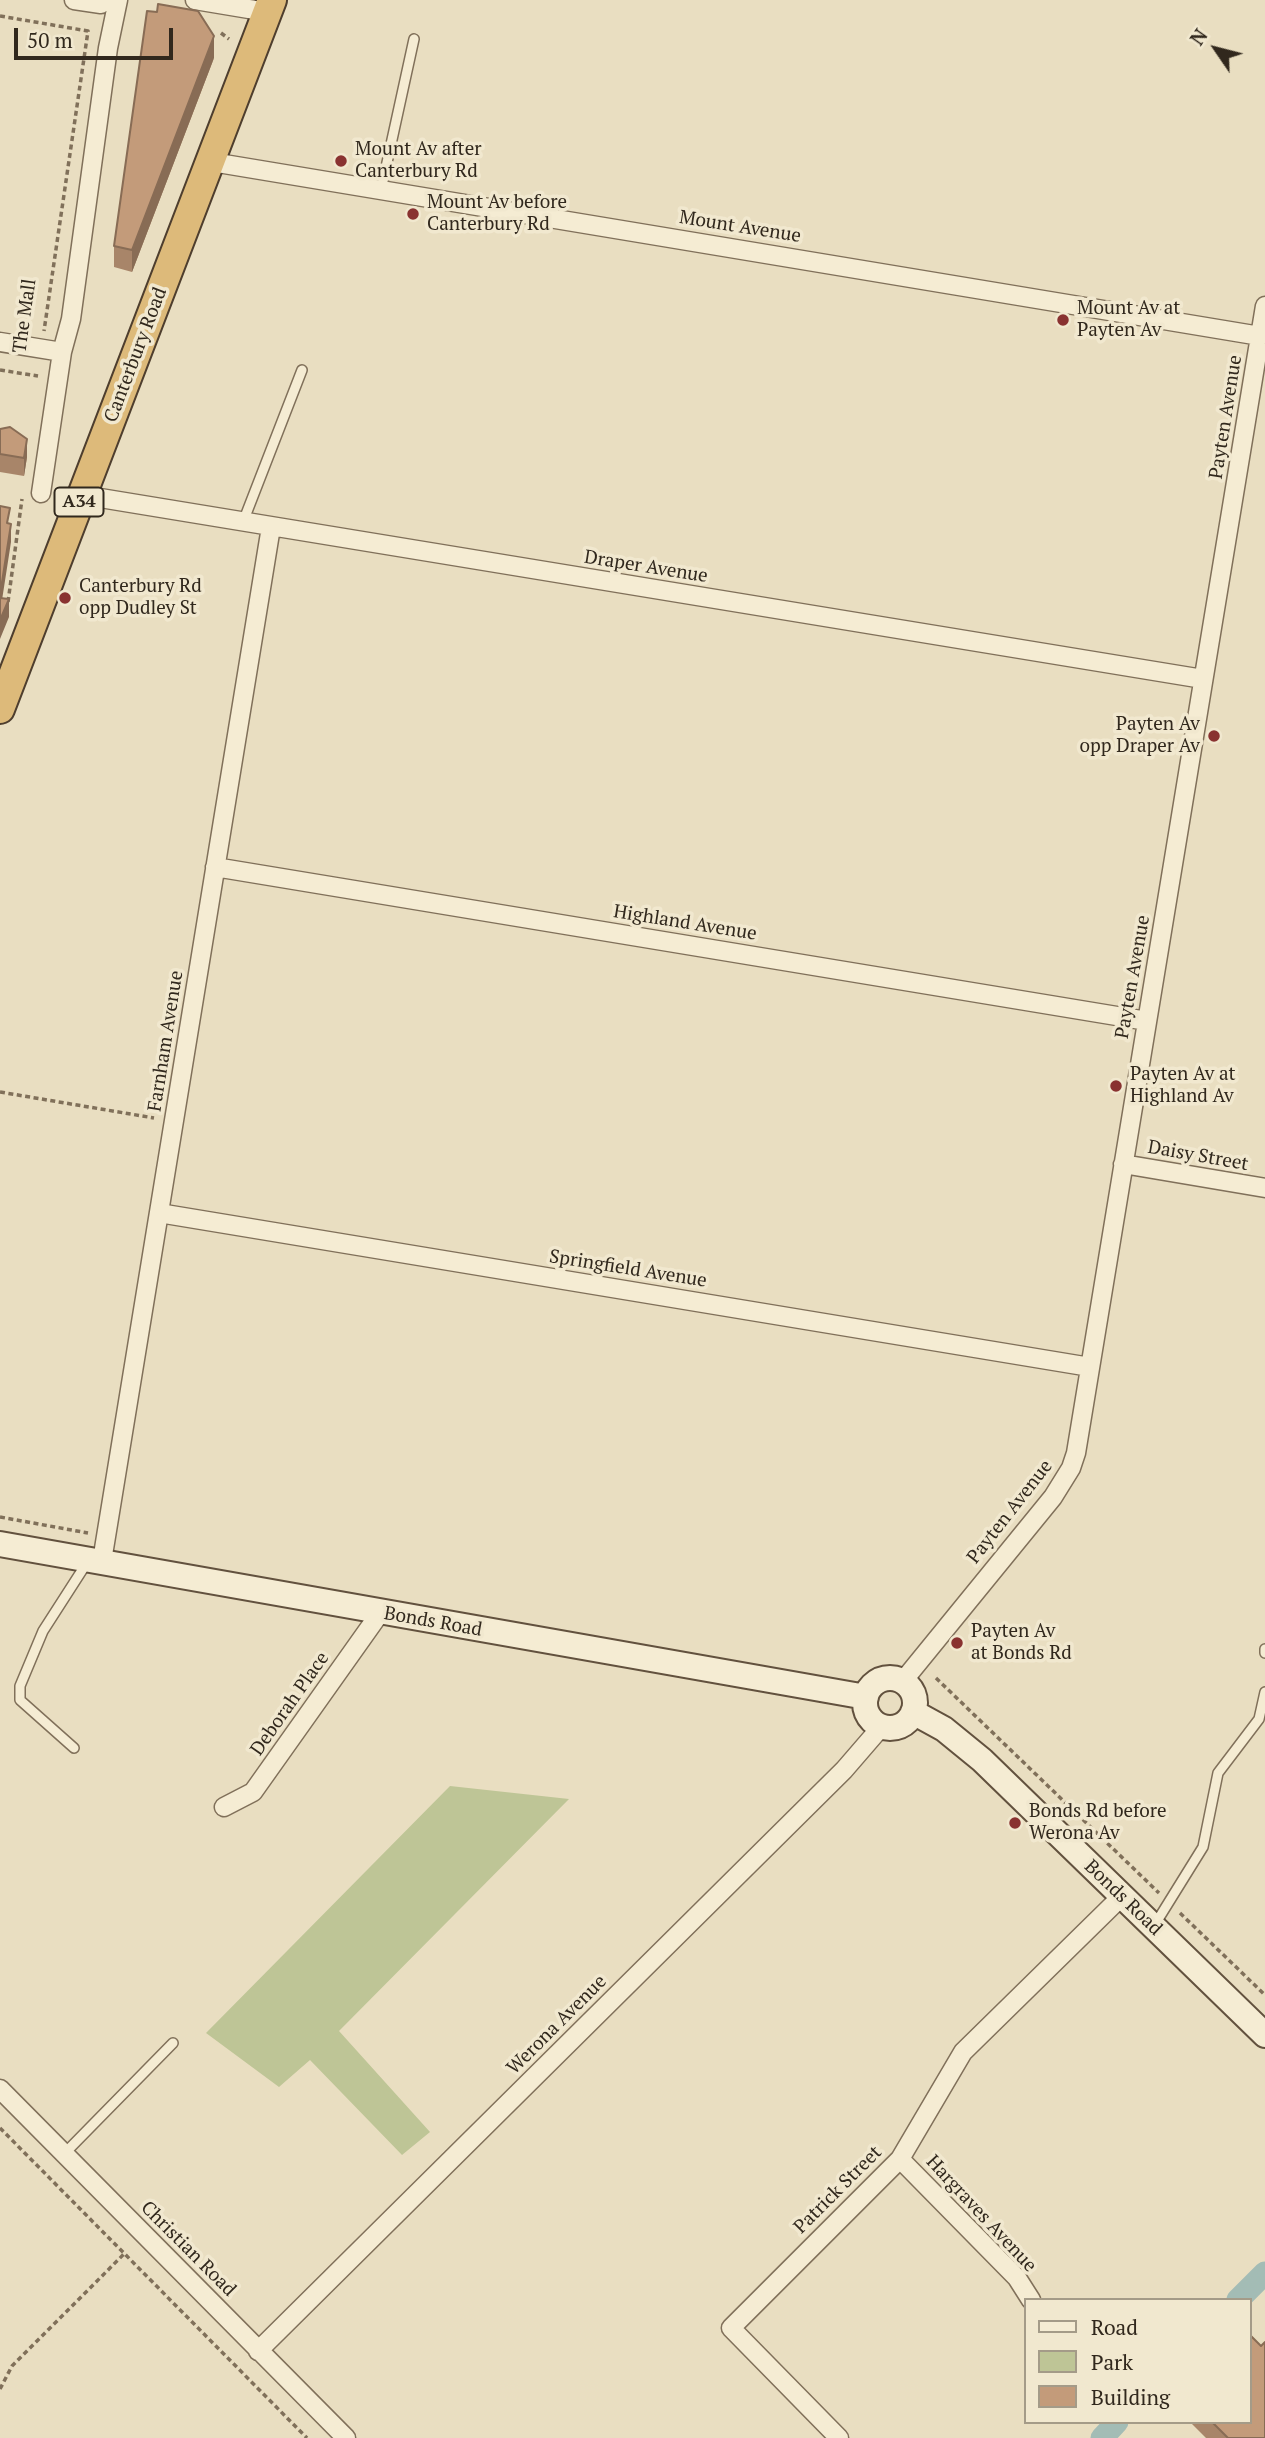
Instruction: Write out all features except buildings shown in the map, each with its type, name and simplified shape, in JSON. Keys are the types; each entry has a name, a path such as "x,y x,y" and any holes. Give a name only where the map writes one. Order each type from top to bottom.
{"highway":[{"name":"Canterbury Road","path":"1,702 212,162 270,6"}],"main road":[{"name":"Bonds Road","path":"0,1544 866,1697"},
{"path":"888,1678 903,1681 915,1698 913,1712 897,1727 882,1726 870,1718 866,1697 880,1680 888,1678"},
{"name":"Bonds Road","path":"913,1712 944,1730 982,1760 1265,2035"}],"street":[{"path":"74,0 101,4 105,0"},
{"path":"41,493 62,352 71,320 108,48 118,0"},
{"path":"195,0 270,6"},
{"name":"Mount Avenue","path":"212,162 1260,336"},
{"name":"Payten Avenue","path":"903,1681 1061,1485 1076,1453 1265,306"},
{"path":"0,342 62,352"},
{"name":"Draper Avenue","path":"82,495 1203,679"},
{"name":"Farnham Avenue","path":"95,1560 106,1536 271,527"},
{"name":"Highland Avenue","path":"215,867 1147,1021"},
{"name":"Daisy Street","path":"1123,1164 1265,1188"},
{"name":"Springfield Avenue","path":"159,1213 1090,1367"},
{"name":"Deborah Place","path":"224,1807 253,1792 380,1613"},
{"name":"Werona Avenue","path":"258,2351 852,1763 882,1726"},
{"name":"Patrick Street","path":"839,2438 731,2328 900,2159 963,2052 1121,1897"},
{"name":"Christian Road","path":"0,2089 346,2438"},
{"name":"Hargraves Avenue","path":"900,2159 1017,2278 1030,2298"}],"lane":[{"path":"381,190 414,38"},
{"path":"243,522 302,370"},
{"path":"74,1748 20,1700 20,1686 43,1631 95,1560"},
{"path":"1153,1928 1203,1847 1217,1773 1259,1719 1265,1692"},
{"path":"64,2154 173,2043"}],"path":[{"name":"The Mall","path":"0,16 88,31 36,390"},
{"path":"221,33 229,39"},
{"path":"0,370 38,376"},
{"path":"7,608 23,485"},
{"path":"0,1092 174,1121"},
{"path":"0,1517 106,1536"},
{"name":"Bonds Road","path":"936,1678 1265,1995"},
{"path":"0,2128 307,2438"},
{"path":"0,2389 12,2366 125,2253"}],"green space":[{"path":"450,1786 569,1799 339,2031 430,2132 402,2155 310,2060 279,2087 206,2033"}],"waterway":[{"path":"1240,2298 1265,2273"},
{"path":"1102,2438 1115,2424"}],"place":[{"name":"Mount Av after Canterbury Rd","path":"341,161"},
{"name":"Mount Av before Canterbury Rd","path":"413,214"},
{"name":"Mount Av at Payten Av","path":"1063,320"},
{"name":"Canterbury Rd opp Dudley St","path":"65,598"},
{"name":"Payten Av opp Draper Av","path":"1214,736"},
{"name":"Payten Av at Highland Av","path":"1116,1086"},
{"name":"Payten Av at Bonds Rd","path":"957,1643"},
{"name":"Bonds Rd before Werona Av","path":"1015,1823"}]}
